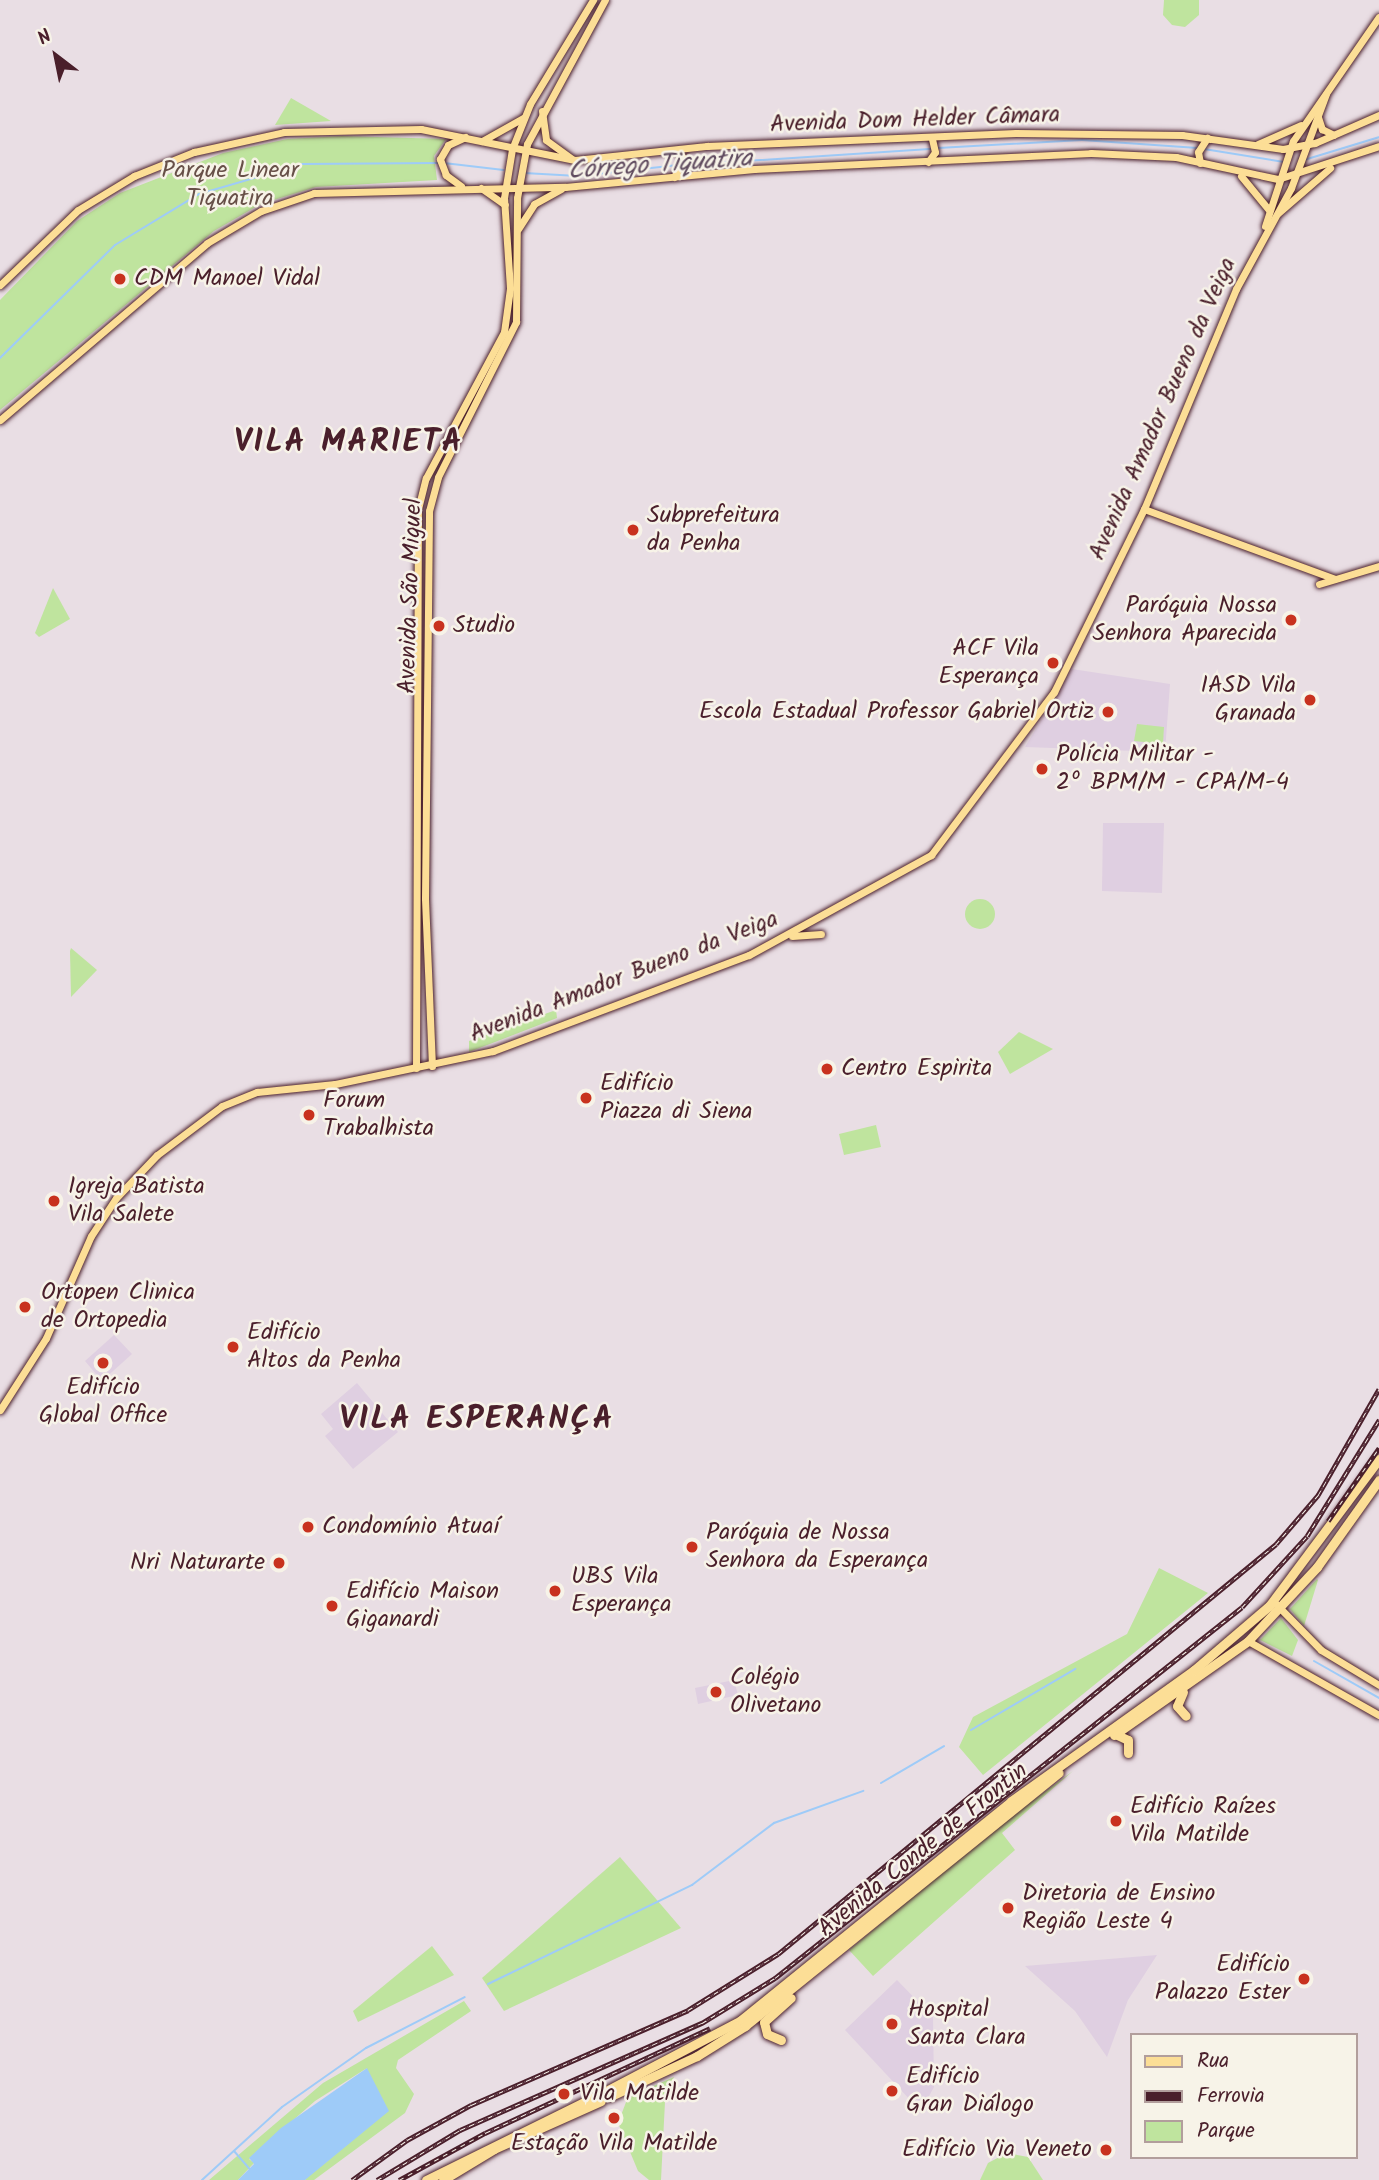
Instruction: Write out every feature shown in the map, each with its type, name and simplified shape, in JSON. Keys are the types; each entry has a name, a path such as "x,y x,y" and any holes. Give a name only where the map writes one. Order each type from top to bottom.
{"highway":[{"name":"Avenida Conde de Frontin","path":"443,2180 494,2149 604,2096 728,2029 771,1998 1002,1809 1194,1670 1252,1621 1272,1602 1379,1459"},
{"name":"Avenida Conde de Frontin","path":"426,2180 715,2046 809,1978 1055,1776 1183,1691 1248,1641 1281,1608 1379,1480"},
{"path":"1248,1641 1252,1621"},
{"path":"1183,1691 1177,1706 1186,1716"},
{"path":"1115,1734 1128,1740 1128,1753"},
{"path":"781,2040 768,2034 764,2022 809,1978"}],"main road":[{"name":"Avenida São Miguel","path":"416,1068 420,1052 416,638 420,494 496,354 509,309 505,186 512,149 523,118 593,0"},
{"name":"Avenida São Miguel","path":"429,1066 425,898 432,494 513,331 519,299 516,233 518,185 524,152 542,110 605,0"},
{"name":"Avenida Amador Bueno da Veiga","path":"1272,213 1279,177 1304,122 1379,17"},
{"name":"Avenida Amador Bueno da Veiga","path":"0,1410 46,1338 91,1236 116,1198 188,1130 249,1094 429,1066 493,1051 788,936 910,870 938,848 1054,692 1144,509 1272,213 1296,175 1326,94"},
{"path":"542,110 550,146 575,160"},
{"name":"Avenida Dom Helder Câmara","path":"0,285 78,210 134,176 194,152 313,129 421,129 524,152 575,160 677,150 1036,133 1204,141 1289,150 1306,147 1379,115"},
{"path":"1318,117 1322,129 1334,135"},
{"path":"482,141 523,118"},
{"path":"1248,146 1278,140 1304,122"},
{"path":"464,188 446,175 440,159 448,145 466,137"},
{"path":"928,162 935,149 932,139"},
{"path":"1199,160 1204,141"},
{"path":"1238,174 1263,197 1272,213 1331,166 1379,146"},
{"path":"674,177 682,164 677,150"},
{"name":"Avenida Dom Helder Câmara","path":"0,420 207,243 261,211 314,193 518,185 565,187 674,177 1091,153 1199,160 1238,174 1279,177 1331,166"},
{"path":"516,233 534,204 565,187"},
{"path":"480,188 505,205"},
{"path":"1144,509 1335,579"},
{"path":"1319,584 1379,566"},
{"path":"416,638 428,639"},
{"path":"788,936 821,934"},
{"name":"Avenida São Miguel","path":"420,1052 429,1066"},
{"name":"Avenida Amador Bueno da Veiga","path":"0,1399 10,1391"},
{"path":"1272,1602 1321,1650 1379,1685"},
{"path":"1248,1641 1379,1715"}],"shaded area":[{"name":"Escola Estadual Professor Gabriel Ortiz","path":"1072,669 1170,684 1165,752 1025,747"},
{"path":"1103,823 1164,823 1162,893 1102,891"},
{"path":"114,1335 132,1354 102,1381 85,1361"},
{"path":"357,1383 398,1432 353,1469 325,1436 333,1429 321,1414"},
{"name":"Colégio Olivetano","path":"734,1680 738,1695 698,1704 695,1688"},
{"path":"1157,1955 1128,2000 1107,2057 1075,2011 1025,1966"},
{"name":"Hospital Santa Clara","path":"897,1980 933,2017 934,2087 928,2098 912,2102 845,2030"}],"green space":[{"path":"1164,0 1199,0 1199,15 1185,27 1172,25 1163,15"},
{"path":"291,98 331,121 275,125"},
{"name":"Parque Linear Tiquatira","path":"342,136 446,139 434,156 437,180 316,187 261,204 214,231 0,410 0,300 77,221 120,193 223,153 287,139"},
{"path":"53,588 70,619 39,637 35,633"},
{"path":"1137,724 1164,727 1163,744 1134,741"},
{"path":"980,899 986,900 994,908 994,920 986,928 980,929 974,928 966,920 965,914 966,908 974,900"},
{"path":"71,948 97,970 71,997 70,951"},
{"path":"556,1010 557,1018 469,1052 469,1041"},
{"path":"1019,1032 1053,1049 1010,1074 998,1052"},
{"path":"876,1125 881,1147 844,1155 839,1134"},
{"path":"1159,1568 1208,1593 983,1775 959,1747 973,1717 1127,1634"},
{"path":"1318,1580 1304,1626 1290,1609"},
{"path":"1281,1618 1298,1640 1292,1656 1260,1640"},
{"path":"1073,1771 1002,1833 1015,1850 873,1976 849,1950 998,1826"},
{"path":"620,1857 681,1928 504,2011 482,1978"},
{"path":"432,1946 454,1975 358,2022 353,2011"},
{"path":"464,2001 471,2011 398,2060 396,2068 414,2094 405,2113 314,2180 305,2180 367,2068 315,2101 249,2159 254,2163 238,2180 209,2180 323,2083"},
{"path":"674,2077 665,2102 661,2180 649,2180 638,2171 618,2123 628,2097"},
{"path":"1007,2153 1028,2157 1043,2180 980,2180 988,2163"}],"water":[{"path":"367,2068 389,2111 305,2180 238,2180 254,2164 249,2158 281,2128"}],"waterway":[{"name":"Córrego Tiquatira","path":"1304,160 1379,137"},
{"name":"Córrego Tiquatira","path":"938,148 1082,140 1198,148"},
{"name":"Córrego Tiquatira","path":"684,165 933,149"},
{"name":"Córrego Tiquatira","path":"1204,149 1284,162"},
{"name":"Córrego Tiquatira","path":"0,358 115,245 199,194 302,164 438,163"},
{"name":"Córrego Tiquatira","path":"444,163 504,170"},
{"name":"Córrego Tiquatira","path":"524,173 578,176 678,165"},
{"path":"1314,1661 1379,1698"},
{"path":"971,1730 1075,1669"},
{"path":"881,1783 944,1746"},
{"path":"488,1984 692,1885 774,1823 863,1791"},
{"path":"202,2180 282,2107 366,2048 465,1997"},
{"path":"234,2151 249,2168"}],"railway":[{"path":"352,2180 407,2140 471,2105 688,2010 778,1954 1276,1544 1318,1495 1379,1389"},
{"path":"377,2180 460,2130 702,2023 775,1978 1242,1607 1307,1536 1379,1420"},
{"path":"1328,1521 1379,1448"},
{"path":"399,2180 485,2133 710,2028"}],"place":[{"name":"CDM Manoel Vidal","path":"120,279"},
{"name":"Subprefeitura da Penha","path":"633,530"},
{"name":"Paróquia Nossa Senhora Aparecida","path":"1291,620"},
{"name":"Studio","path":"439,626"},
{"name":"ACF Vila Esperança","path":"1053,663"},
{"name":"IASD Vila Granada","path":"1310,700"},
{"name":"Escola Estadual Professor Gabriel Ortiz","path":"1108,712"},
{"name":"Polícia Militar - 2º BPM/M - CPA/M-4","path":"1042,769"},
{"name":"Centro Espirita","path":"827,1069"},
{"name":"Edifício Piazza di Siena","path":"586,1098"},
{"name":"Forum Trabalhista","path":"309,1115"},
{"name":"Igreja Batista Vila Salete","path":"54,1201"},
{"name":"Ortopen Clinica de Ortopedia","path":"25,1307"},
{"name":"Edifício Altos da Penha","path":"233,1347"},
{"name":"Edifício Global Office","path":"103,1363"},
{"name":"Condomínio Atuaí","path":"308,1527"},
{"name":"Paróquia de Nossa Senhora da Esperança","path":"692,1547"},
{"name":"Nri Naturarte","path":"279,1563"},
{"name":"UBS Vila Esperança","path":"555,1591"},
{"name":"Edifício Maison Giganardi","path":"332,1606"},
{"name":"Colégio Olivetano","path":"716,1692"},
{"name":"Edifício Raízes Vila Matilde","path":"1116,1821"},
{"name":"Diretoria de Ensino Região Leste 4","path":"1008,1908"},
{"name":"Edifício Palazzo Ester","path":"1304,1979"},
{"name":"Hospital Santa Clara","path":"892,2024"},
{"name":"Edifício Gran Diálogo","path":"892,2091"},
{"name":"Vila Matilde","path":"564,2094"},
{"name":"Estação Vila Matilde","path":"614,2118"},
{"name":"Edifício Via Veneto","path":"1106,2150"}],"district":[{"name":"VILA MARIETA","path":"349,443"},
{"name":"VILA ESPERANÇA","path":"477,1420"}]}
